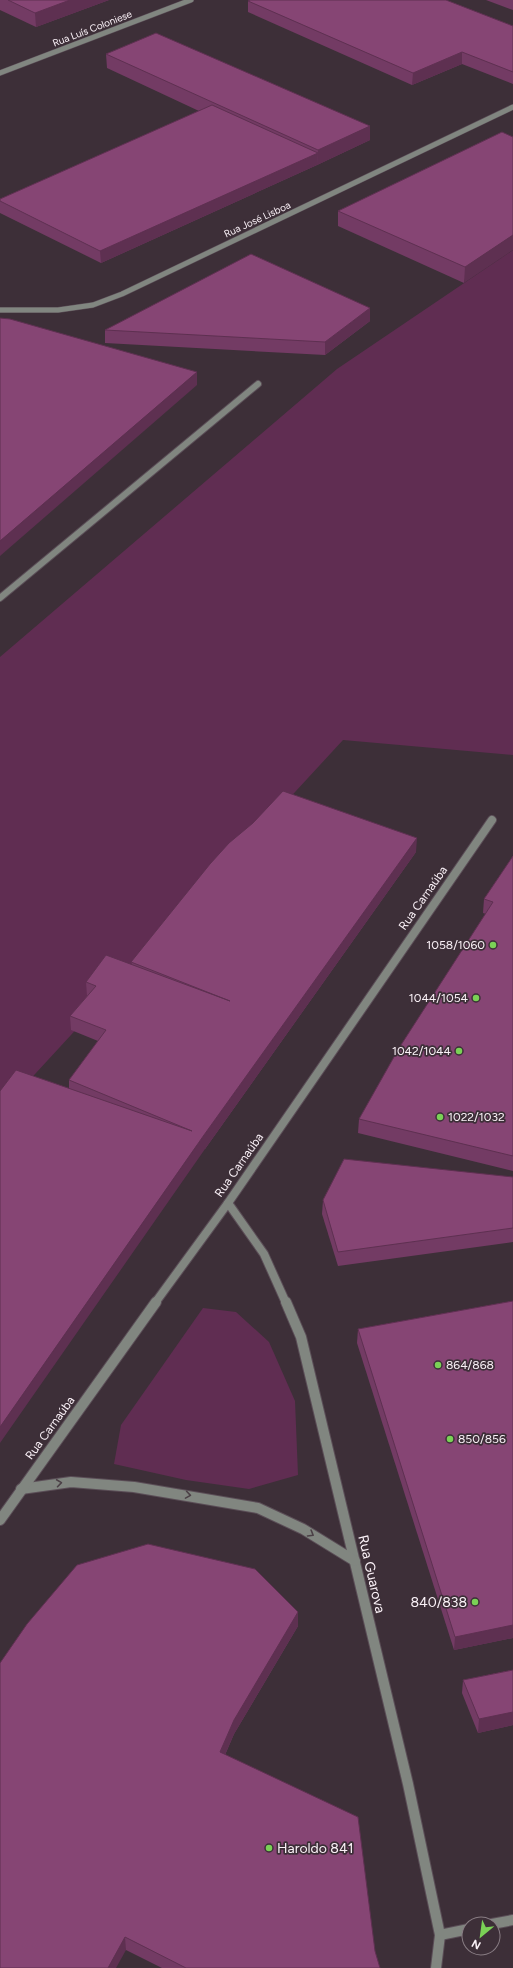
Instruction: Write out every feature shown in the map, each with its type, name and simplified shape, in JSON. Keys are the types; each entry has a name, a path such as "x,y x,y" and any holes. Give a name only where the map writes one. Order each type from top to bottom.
{"street":[{"name":"Rua Luís Coloniese","path":"0,73 191,0"},
{"name":"Rua José Lisboa","path":"0,310 58,310 93,304 122,294 513,107"},
{"path":"0,598 258,384"},
{"name":"Rua Carnaúba","path":"0,1520 228,1204 492,820"},
{"name":"Rua Guarova","path":"228,1204 264,1254 301,1336 408,1784 440,1935 436,1968"},
{"path":"21,1489 71,1482 134,1486 258,1508 303,1529 355,1561"},
{"path":"501,1922 513,1920"},
{"path":"440,1935 461,1931"}],"shaded area":[{"path":"513,250 513,755 343,740 0,1112 0,657 337,369"},
{"path":"203,1308 236,1312 269,1342 295,1401 298,1475 249,1489 186,1480 114,1464 121,1425"}],"building":[{"path":"8,0 70,0 35,13"},
{"path":"446,0 513,26 513,72 462,52 413,73 248,1"},
{"path":"156,33 370,126 318,150 106,54"},
{"path":"212,105 318,153 100,251 0,201 0,199"},
{"path":"502,132 513,137 513,235 465,267 338,211"},
{"path":"251,254 370,308 325,342 105,330"},
{"path":"0,318 10,319 197,372 0,541"},
{"path":"283,791 417,838 204,1135 0,1427 0,1091 16,1070 192,1131 69,1080 106,1030 70,1016 96,986 86,982 106,955 230,1001 131,962 210,864 229,843 253,823"},
{"path":"513,856 513,1156 359,1119 399,1048 493,902 484,899"},
{"path":"344,1159 513,1177 513,1228 338,1252 323,1200"},
{"path":"513,1301 513,1625 455,1637 358,1329"},
{"path":"148,1544 255,1569 298,1612 234,1720 220,1752 358,1817 375,1951 380,1968 186,1968 125,1937 108,1968 0,1968 0,1663 27,1624 77,1565"},
{"path":"513,1670 513,1712 479,1719 463,1680"}],"place":[{"name":"1058/1060","path":"493,945"},
{"name":"1044/1054","path":"476,998"},
{"name":"1042/1044","path":"459,1051"},
{"name":"1022/1032","path":"440,1117"},
{"name":"864/868","path":"438,1365"},
{"name":"850/856","path":"450,1439"},
{"name":"840/838","path":"475,1602"},
{"name":"Haroldo 841","path":"269,1848"}]}
